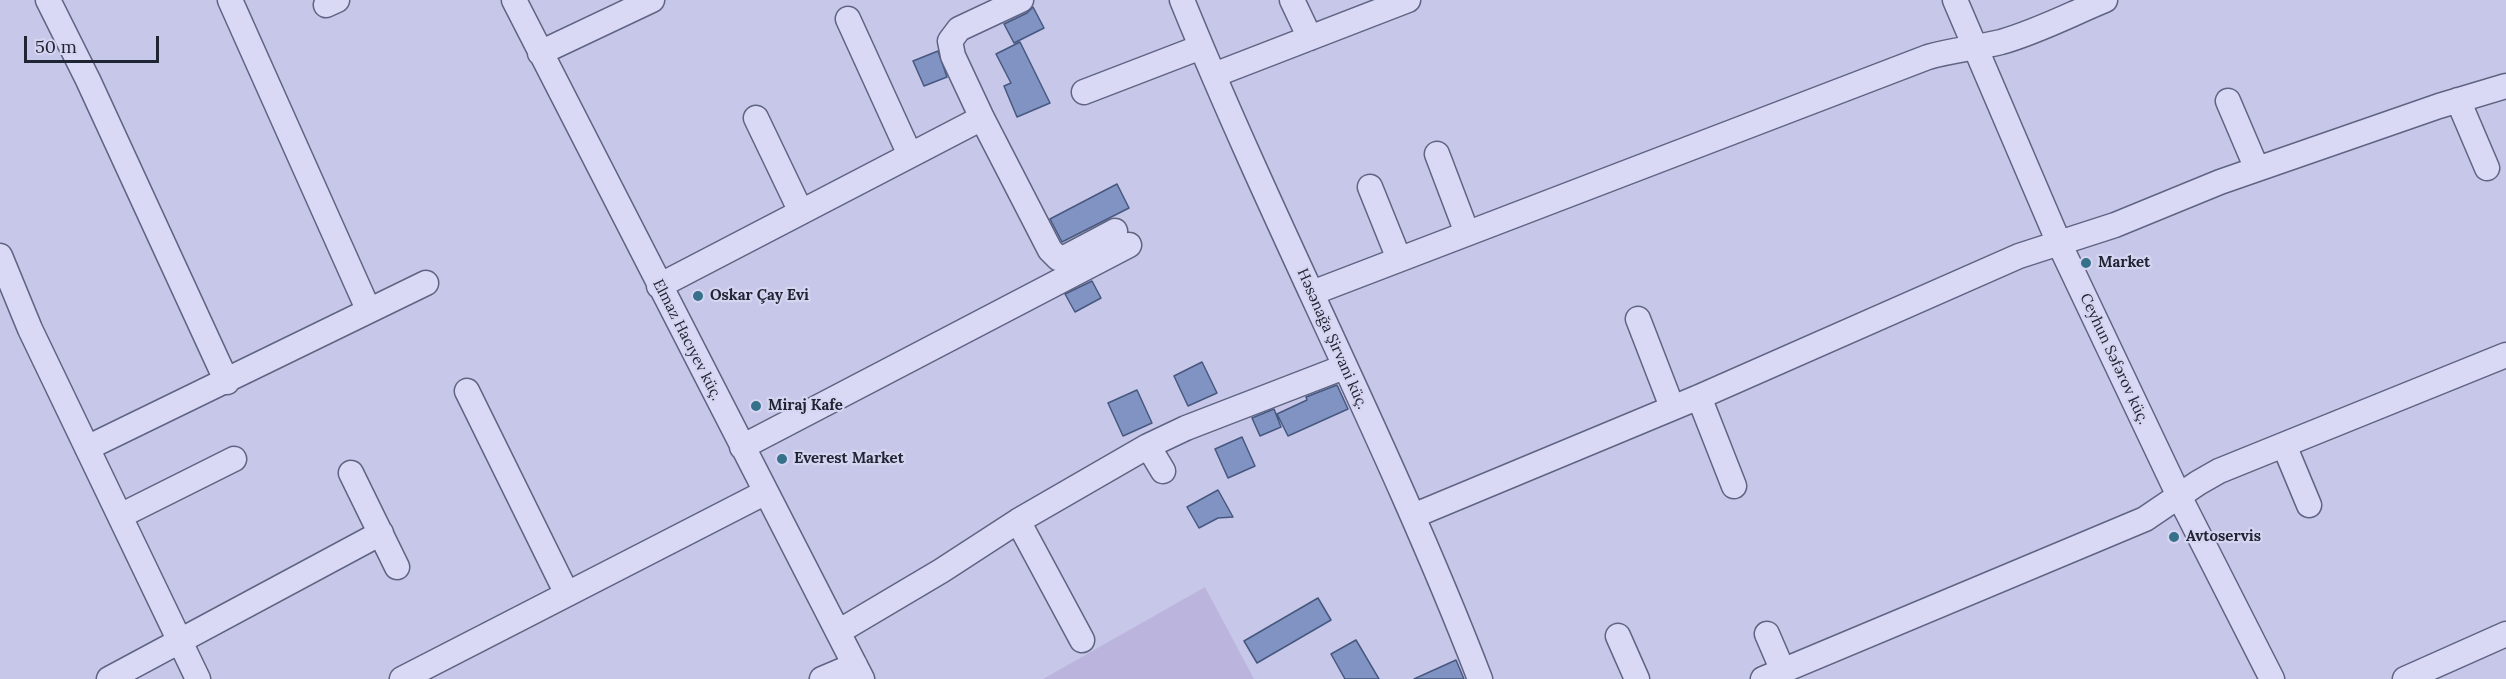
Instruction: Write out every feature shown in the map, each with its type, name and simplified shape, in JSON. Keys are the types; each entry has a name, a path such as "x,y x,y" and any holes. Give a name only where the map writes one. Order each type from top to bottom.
{"street":[{"path":"48,0 88,80 227,382"},
{"path":"230,0 368,309"},
{"name":"Elmaz Hacıyev küç.","path":"514,0 859,672"},
{"path":"540,53 652,0"},
{"path":"742,447 1122,238 1066,257 1058,258 1050,250 953,56 950,41 959,29 1021,0"},
{"name":"Həsənağa Şirvani küç.","path":"1182,0 1413,516 1480,679"},
{"path":"1292,0 1310,38"},
{"path":"1214,75 1408,0"},
{"name":"Ceyhun Səfərov küç.","path":"1954,0 2059,243 2179,496 2272,679"},
{"path":"1312,293 1928,57 2016,37 2105,0"},
{"path":"848,19 910,155"},
{"path":"1084,92 1202,47"},
{"path":"1413,516 1698,397 2019,256 2115,225 2256,169 2458,100 2506,86"},
{"path":"2458,100 2487,168"},
{"path":"2228,102 2256,169"},
{"path":"756,118 801,212"},
{"path":"659,286 982,118"},
{"path":"1437,154 1467,233"},
{"path":"1370,187 1399,259"},
{"path":"0,256 30,329 198,679"},
{"path":"87,448 227,382 368,309 426,283"},
{"path":"1638,320 1672,407"},
{"path":"1767,634 1775,676 2145,519 2219,471 2506,355"},
{"path":"838,632 941,571 1018,520 1148,446 1186,428 1344,366"},
{"path":"466,391 567,594"},
{"path":"1698,397 1734,486"},
{"path":"2284,445 2309,505"},
{"path":"1148,446 1163,471"},
{"path":"120,516 234,459"},
{"path":"351,473 398,567"},
{"path":"402,679 766,492"},
{"path":"1018,520 1083,640"},
{"path":"109,679 381,533"},
{"path":"2405,679 2506,634"},
{"path":"1618,636 1636,679"},
{"path":"822,679 859,672"}],"shaded area":[{"path":"1205,587 1254,679 1043,679"}],"building":[{"path":"1033,7 1044,28 1014,43 1004,24 1027,13"},
{"path":"1020,42 1050,103 1017,117 1004,86 1011,83 996,54"},
{"path":"938,51 947,77 924,86 913,61"},
{"path":"1117,184 1129,208 1062,242 1050,219"},
{"path":"1092,281 1101,298 1075,312 1065,294"},
{"path":"1202,362 1217,393 1188,406 1174,376"},
{"path":"1337,385 1348,409 1288,436 1277,414 1307,400 1306,397"},
{"path":"1137,390 1152,423 1123,436 1108,403"},
{"path":"1274,409 1281,427 1260,436 1252,418"},
{"path":"1242,437 1255,466 1228,478 1215,449"},
{"path":"1218,490 1233,517 1218,518 1199,528 1187,507"},
{"path":"1318,598 1331,620 1257,663 1244,641"},
{"path":"1356,640 1379,679 1345,679 1331,654"},
{"path":"1456,660 1464,679 1414,679"}],"place":[{"name":"Market","path":"2086,263"},
{"name":"Oskar Çay Evi","path":"698,296"},
{"name":"Miraj Kafe","path":"756,406"},
{"name":"Everest Market","path":"782,459"},
{"name":"Avtoservis","path":"2174,537"}]}
